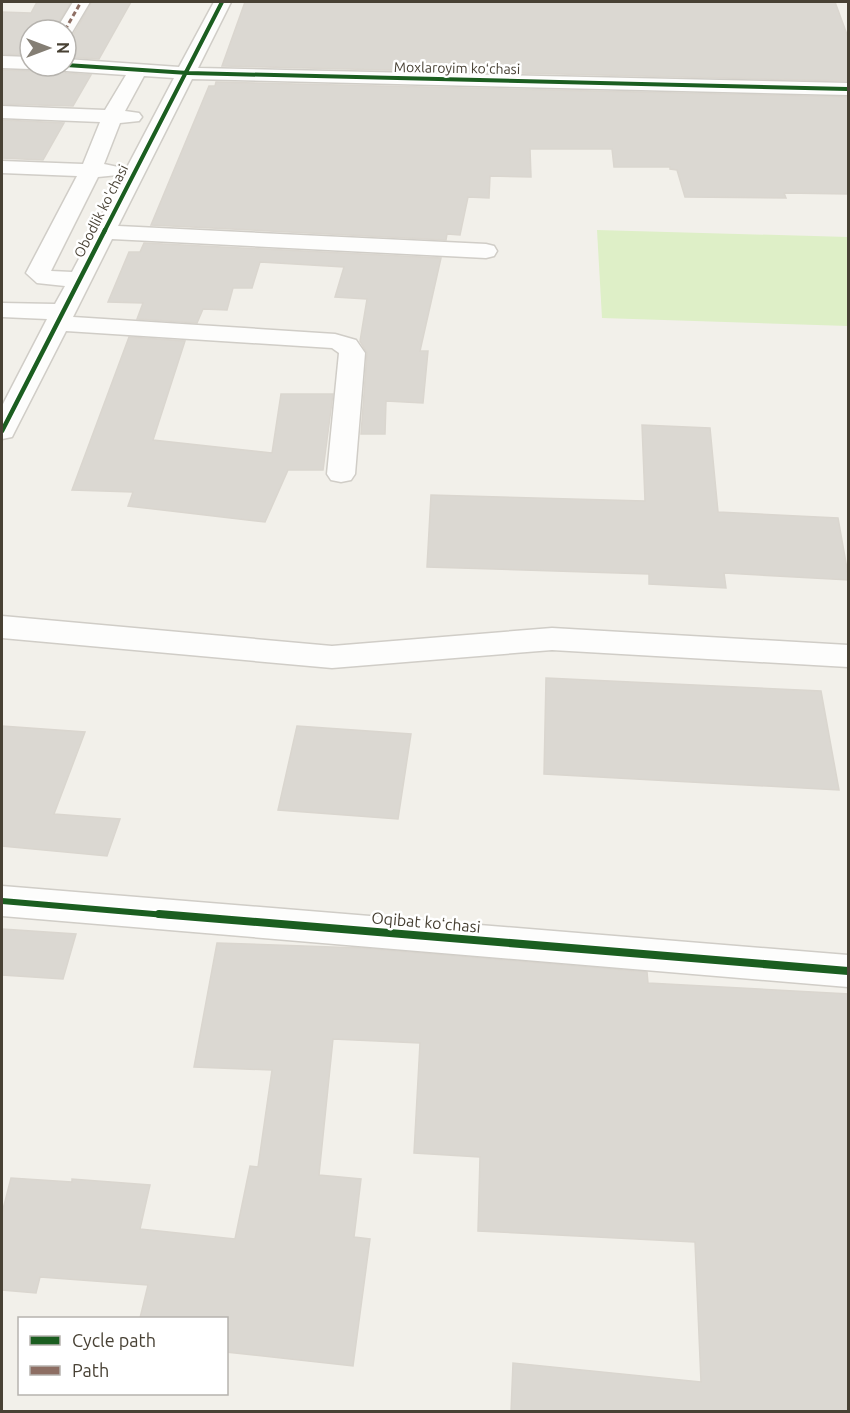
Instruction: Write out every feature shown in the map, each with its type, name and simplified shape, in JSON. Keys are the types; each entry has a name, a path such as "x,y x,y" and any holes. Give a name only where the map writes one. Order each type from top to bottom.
{"street":[{"path":"72,18 81,2"},
{"name":"Obodlik ko'chasi","path":"2,431 108,223 188,73 222,2"},
{"path":"2,62 18,63"},
{"name":"Moxlaroyim koʻchasi","path":"78,66 188,73 849,90"},
{"path":"80,279 45,278 38,273 92,170 112,116 138,70"},
{"path":"2,112 163,118"},
{"path":"2,167 135,172"},
{"path":"70,212 108,223 486,251"},
{"path":"2,310 335,341 347,345 352,353 341,474"},
{"path":"2,627 332,657 552,639 849,656"},
{"name":"Oqibat koʻchasi","path":"2,901 849,971"}],"green space":[{"path":"597,230 848,237 848,326 602,318"}],"building":[{"path":"37,2 71,2 61,18 18,18 18,55 2,54 2,12 31,13"},
{"path":"92,2 131,2 99,59 78,58 78,26"},
{"path":"245,2 835,2 849,40 849,81 222,66"},
{"path":"2,70 18,71 18,78 78,78 78,74 91,75 73,106 2,104"},
{"path":"216,82 849,97 849,194 784,193 786,198 685,197 677,170 670,169 670,167 614,167 612,149 530,149 531,177 490,176 489,198 468,197 460,235 447,234 446,240 151,225 209,86 215,86"},
{"path":"2,120 64,123 43,160 2,158"},
{"path":"144,243 441,258 420,351 428,351 423,403 386,401 385,434 361,434 367,353 360,341 367,299 335,297 344,267 260,262 252,288 233,288 227,310 203,309 197,323 137,319 143,303 108,302 129,252 140,252"},
{"path":"129,337 185,341 153,440 272,453 281,394 333,394 323,470 288,470 265,522 128,506 133,492 72,490"},
{"path":"642,425 710,428 718,512 838,518 849,580 724,573 726,588 649,584 649,574 427,567 431,495 645,501"},
{"path":"546,678 821,691 839,790 544,774"},
{"path":"2,726 85,732 54,814 120,819 107,856 2,846"},
{"path":"297,726 411,734 398,819 278,810"},
{"path":"2,929 76,934 63,979 2,975"},
{"path":"217,943 361,948 647,972 648,983 849,994 849,1412 511,1412 513,1363 701,1382 695,1242 478,1231 480,1157 414,1153 420,1043 333,1039 319,1175 361,1179 354,1237 370,1239 353,1366 228,1352 228,1317 140,1317 148,1285 40,1277 36,1293 2,1290 2,1213 11,1178 72,1182 72,1179 150,1185 140,1229 235,1239 250,1166 258,1167 272,1070 194,1067"}],"marked path":[{"path":"72,18 81,2"}],"cycle path":[{"path":"2,431 222,2"},
{"path":"78,66 188,73 848,89"},
{"path":"2,901 848,971"}]}
